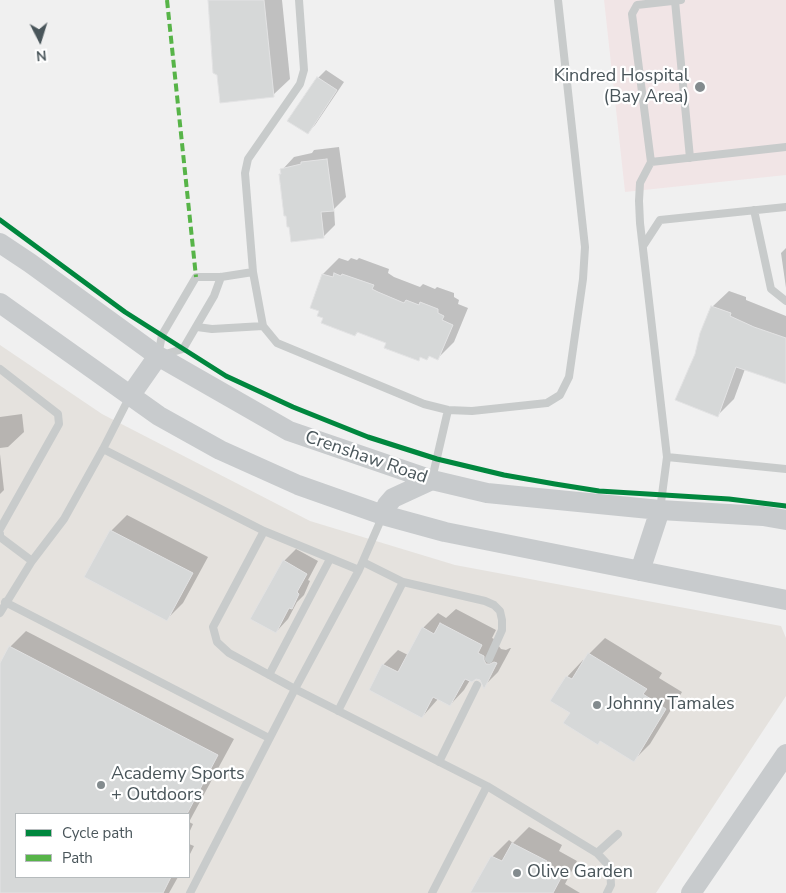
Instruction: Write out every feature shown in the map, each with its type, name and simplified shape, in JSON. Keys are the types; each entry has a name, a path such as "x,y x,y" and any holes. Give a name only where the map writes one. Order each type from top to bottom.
{"main road":[{"name":"Crenshaw Road","path":"0,243 30,262 158,356 289,431 432,480 487,494 660,510 763,516 786,520"},
{"path":"0,303 159,416 220,450 298,485 383,515 445,532 786,600"},
{"path":"130,396 158,356"},
{"path":"383,515 393,498 432,480"},
{"path":"640,571 660,510"},
{"path":"692,893 786,754"},
{"path":"762,789 786,762"}],"lane":[{"path":"299,0 304,70 300,84 248,159 245,173 254,272 263,326 277,343 424,404 448,410 472,411 547,403 560,395 569,377 583,280 585,247 558,0"},
{"path":"675,0 690,158"},
{"path":"660,510 667,457 639,201 640,183 651,162 632,14 637,4 681,0"},
{"path":"651,162 786,147"},
{"path":"643,246 660,220 786,207"},
{"path":"754,210 771,288 786,301"},
{"path":"221,277 214,296 183,349 158,356 162,335 196,277 221,277 254,272"},
{"path":"197,327 263,326"},
{"path":"0,369 58,414 59,424 0,529"},
{"path":"0,613 5,602 32,561 64,519 130,396"},
{"path":"432,480 448,410"},
{"path":"103,449 264,531 359,570"},
{"path":"667,457 786,469"},
{"path":"190,893 295,688 359,570 383,515"},
{"path":"264,531 212,628 217,642 229,653 269,675 487,786 597,852 610,867 611,885 607,893"},
{"path":"0,534 0,537 32,561"},
{"path":"269,675 330,559"},
{"path":"362,562 402,582 485,601 494,605 500,611 502,630 489,659"},
{"path":"338,710 402,582"},
{"path":"5,602 269,738"},
{"path":"440,762 477,685"},
{"path":"432,893 487,786"},
{"path":"597,852 618,834"}],"shaded area":[{"name":"Kindred Hospital (Bay Area)","path":"604,0 786,0 786,175 625,192"},
{"path":"0,345 102,414 310,521 455,565 781,626 786,638 786,696 656,893 0,893"}],"building":[{"path":"208,0 264,0 274,97 220,103 217,75 213,73"},
{"path":"317,77 337,90 308,134 287,121"},
{"path":"327,159 334,211 321,212 324,238 291,242 289,227 287,227 286,216 284,216 280,169 301,164 301,162"},
{"path":"334,273 374,285 372,289 404,303 406,300 419,305 420,302 438,309 438,313 444,316 442,320 453,325 438,360 429,356 427,360 420,357 419,361 384,348 386,343 357,332 355,336 321,323 323,318 317,316 319,311 310,308 322,274 333,277"},
{"path":"711,306 731,313 730,316 754,327 786,338 786,384 736,367 718,417 675,400 695,354 700,333"},
{"path":"110,530 193,573 167,621 84,577"},
{"path":"283,560 307,574 297,592 299,594 292,609 289,608 276,633 250,619"},
{"path":"440,623 482,645 478,653 484,656 486,664 497,663 484,689 480,680 476,679 472,682 465,679 450,706 433,697 422,718 369,690 382,664 398,672 422,627 434,634"},
{"name":"Academy Sports + Outdoors","path":"9,646 218,755 188,813 15,813 15,878 170,878 163,893 0,893 0,663"},
{"name":"Johnny Tamales","path":"588,653 647,689 643,694 666,709 634,762 600,741 598,745 563,723 570,713 550,701 566,676 572,679"},
{"name":"Olive Garden","path":"512,843 547,861 543,868 561,878 553,893 470,893 491,856 502,861"}],"marked path":[{"path":"167,0 196,277"}],"cycle path":[{"path":"0,220 125,312 226,376 293,407 368,437 437,459 504,475 555,484 599,491 729,499 786,506"}],"place":[{"name":"Kindred Hospital (Bay Area)","path":"700,87"},
{"name":"Johnny Tamales","path":"597,705"},
{"name":"Academy Sports + Outdoors","path":"101,785"},
{"name":"Olive Garden","path":"517,873"}]}
